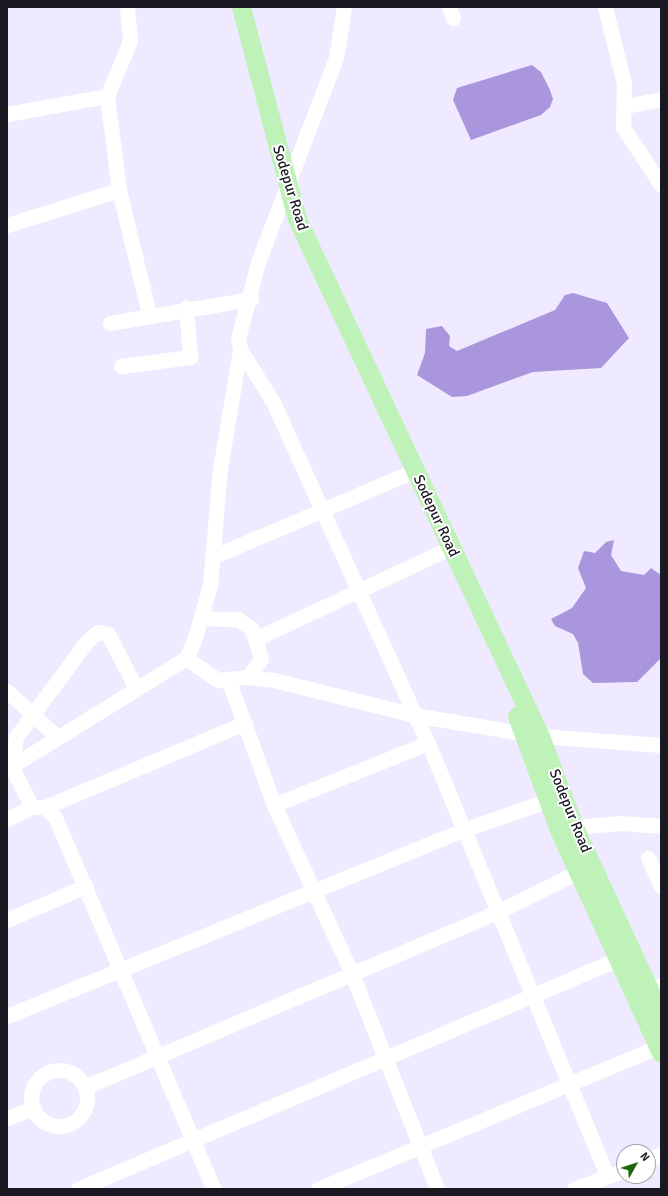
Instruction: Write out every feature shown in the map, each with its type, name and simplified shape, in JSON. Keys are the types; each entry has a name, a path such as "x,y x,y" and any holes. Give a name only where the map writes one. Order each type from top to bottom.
{"main road":[{"name":"Sodepur Road","path":"241,7 296,219 348,330 356,340 574,826 655,988 661,1014"},
{"path":"348,330 343,339 439,553 533,735 549,800 578,872 660,1050"}],"street":[{"path":"127,7 130,41 107,96 119,190 149,314"},
{"path":"344,7 336,58 258,262 251,299 238,339 240,349 273,402 323,512 357,592 428,743 533,996 568,1085 607,1176"},
{"path":"605,7 624,83 626,106 623,127 661,185"},
{"path":"7,114 107,96"},
{"path":"626,106 661,100"},
{"path":"7,225 119,190"},
{"path":"110,323 149,314 251,299"},
{"path":"121,366 190,357 186,308"},
{"path":"9,767 56,736 186,658 201,618 210,585 220,469 240,349"},
{"path":"212,557 323,512 404,475"},
{"path":"257,638 439,553"},
{"path":"201,618 238,619 257,638 261,659 248,677"},
{"path":"9,767 16,737 87,641 98,632 108,634 136,688"},
{"path":"186,658 218,680 248,677 274,680 414,715 533,735 661,745"},
{"path":"228,679 274,806 316,890 352,974 436,1189"},
{"path":"7,691 34,713 56,736"},
{"path":"7,819 245,723"},
{"path":"274,806 428,743"},
{"path":"9,767 39,807 55,817 122,968 214,1189"},
{"path":"7,1016 463,830 549,800"},
{"path":"574,826 621,823 661,826"},
{"path":"648,858 661,886"},
{"path":"84,1087 497,912 578,872"},
{"path":"7,920 86,886"},
{"path":"78,1189 618,959"},
{"path":"318,1189 568,1085 660,1050"},
{"path":"64,1071 73,1074 84,1087 86,1105 69,1124 51,1124 42,1120 33,1108 33,1086 46,1073 64,1071"},
{"path":"7,1118 33,1108"},
{"path":"574,1189 616,1173"}],"shaded area":[{"path":"532,65 541,72 550,90 553,99 550,107 541,115 471,140 453,100 457,88"},
{"path":"573,293 607,303 629,338 601,368 533,372 467,396 452,397 417,375 425,353 426,329 442,326 450,336 449,346 457,351 555,310 565,295"},
{"path":"614,540 611,555 621,571 644,575 651,568 661,575 661,658 637,682 593,683 583,674 578,643 573,634 555,626 551,619 572,608 586,588 578,568 584,551 595,553 606,542"}]}
